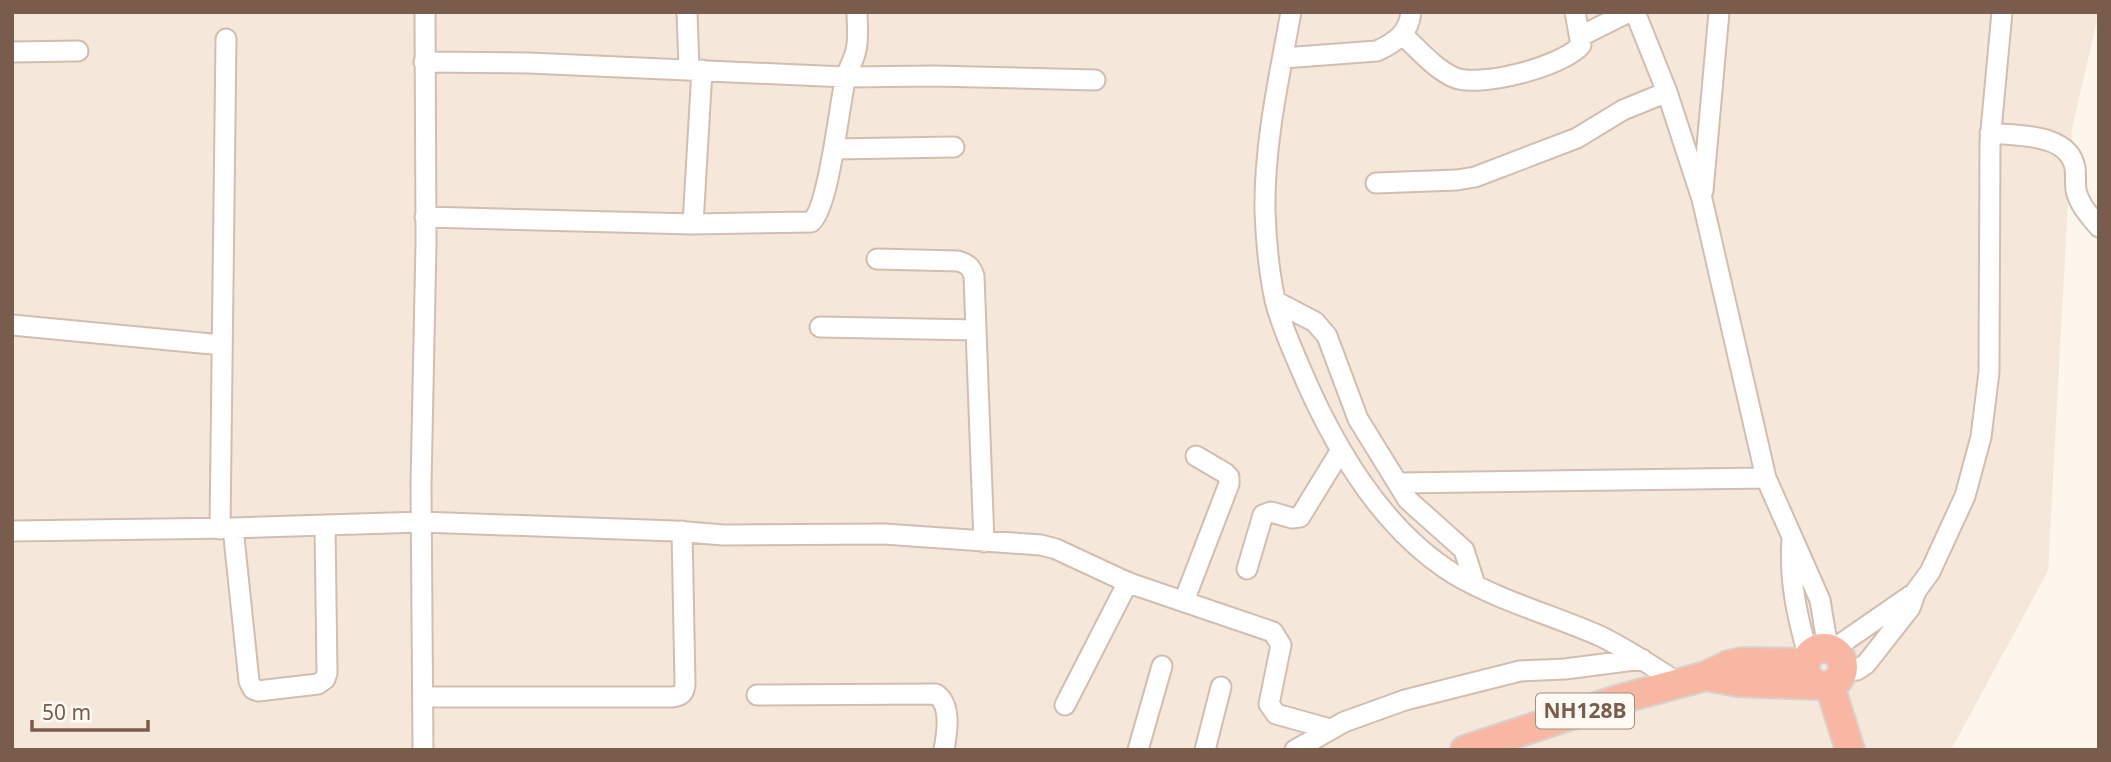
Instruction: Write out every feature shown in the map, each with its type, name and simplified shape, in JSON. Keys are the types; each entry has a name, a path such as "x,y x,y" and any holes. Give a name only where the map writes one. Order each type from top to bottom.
{"highway":[{"name":"NH128B","path":"1465,750 1677,682 1706,676 1738,682 1823,666"},
{"path":"1823,666 1849,745"}],"street":[{"path":"423,750 421,522 425,12"},
{"path":"687,12 695,69 693,224"},
{"path":"425,217 693,224 811,222 819,209 834,149 845,77 857,50 857,12"},
{"path":"1291,12 1266,160 1265,212 1276,301 1313,399 1341,450 1367,489 1407,537 1455,574 1496,595 1603,638 1677,682"},
{"path":"1283,58 1377,51 1403,35 1410,23 1411,12"},
{"path":"1403,35 1455,78 1473,80 1516,75 1562,60 1576,52 1581,45 1581,36 1575,12"},
{"path":"1581,36 1629,12"},
{"path":"1635,12 1667,92 1702,199 1766,478 1792,534 1792,592 1823,666"},
{"path":"1702,199 1719,12"},
{"path":"1823,666 1916,591 1930,572 1965,496 1981,437 1989,372 1990,133 2002,12"},
{"path":"226,39 222,345 227,528 249,681 253,689 258,691 318,684 325,679 325,525"},
{"path":"12,52 78,51"},
{"path":"424,62 529,63 845,77 1095,80"},
{"path":"1376,183 1475,177 1577,138 1623,110 1667,92"},
{"path":"1990,133 2043,139 2057,144 2067,152 2075,166 2076,192 2080,202 2099,227"},
{"path":"834,149 954,147"},
{"path":"877,259 958,261 968,264 974,276 985,542"},
{"path":"1276,301 1315,322 1327,336 1358,419 1408,500 1464,550 1475,584"},
{"path":"12,325 222,345"},
{"path":"820,327 976,330"},
{"path":"1247,569 1263,515 1271,512 1292,518 1300,516 1341,450"},
{"path":"1184,601 1230,484 1225,473 1196,456"},
{"path":"1398,483 1766,478"},
{"path":"12,531 421,522 723,534 884,534 1028,543 1056,549 1128,582 1273,632 1280,645 1269,704 1271,710 1276,714 1330,729"},
{"path":"423,697 673,697 682,694 685,691 685,683 682,531"},
{"path":"1065,705 1128,582"},
{"path":"1823,666 1857,670 1873,657 1910,608 1916,591"},
{"path":"1296,750 1330,729 1385,705 1520,671 1565,669 1642,659"},
{"path":"1138,750 1162,666"},
{"path":"1205,750 1221,687"},
{"path":"757,695 936,694 942,700 947,718 948,733 944,750"}],"shaded area":[{"path":"12,12 2099,12 2072,129 2048,571 1951,750 12,750"}]}
